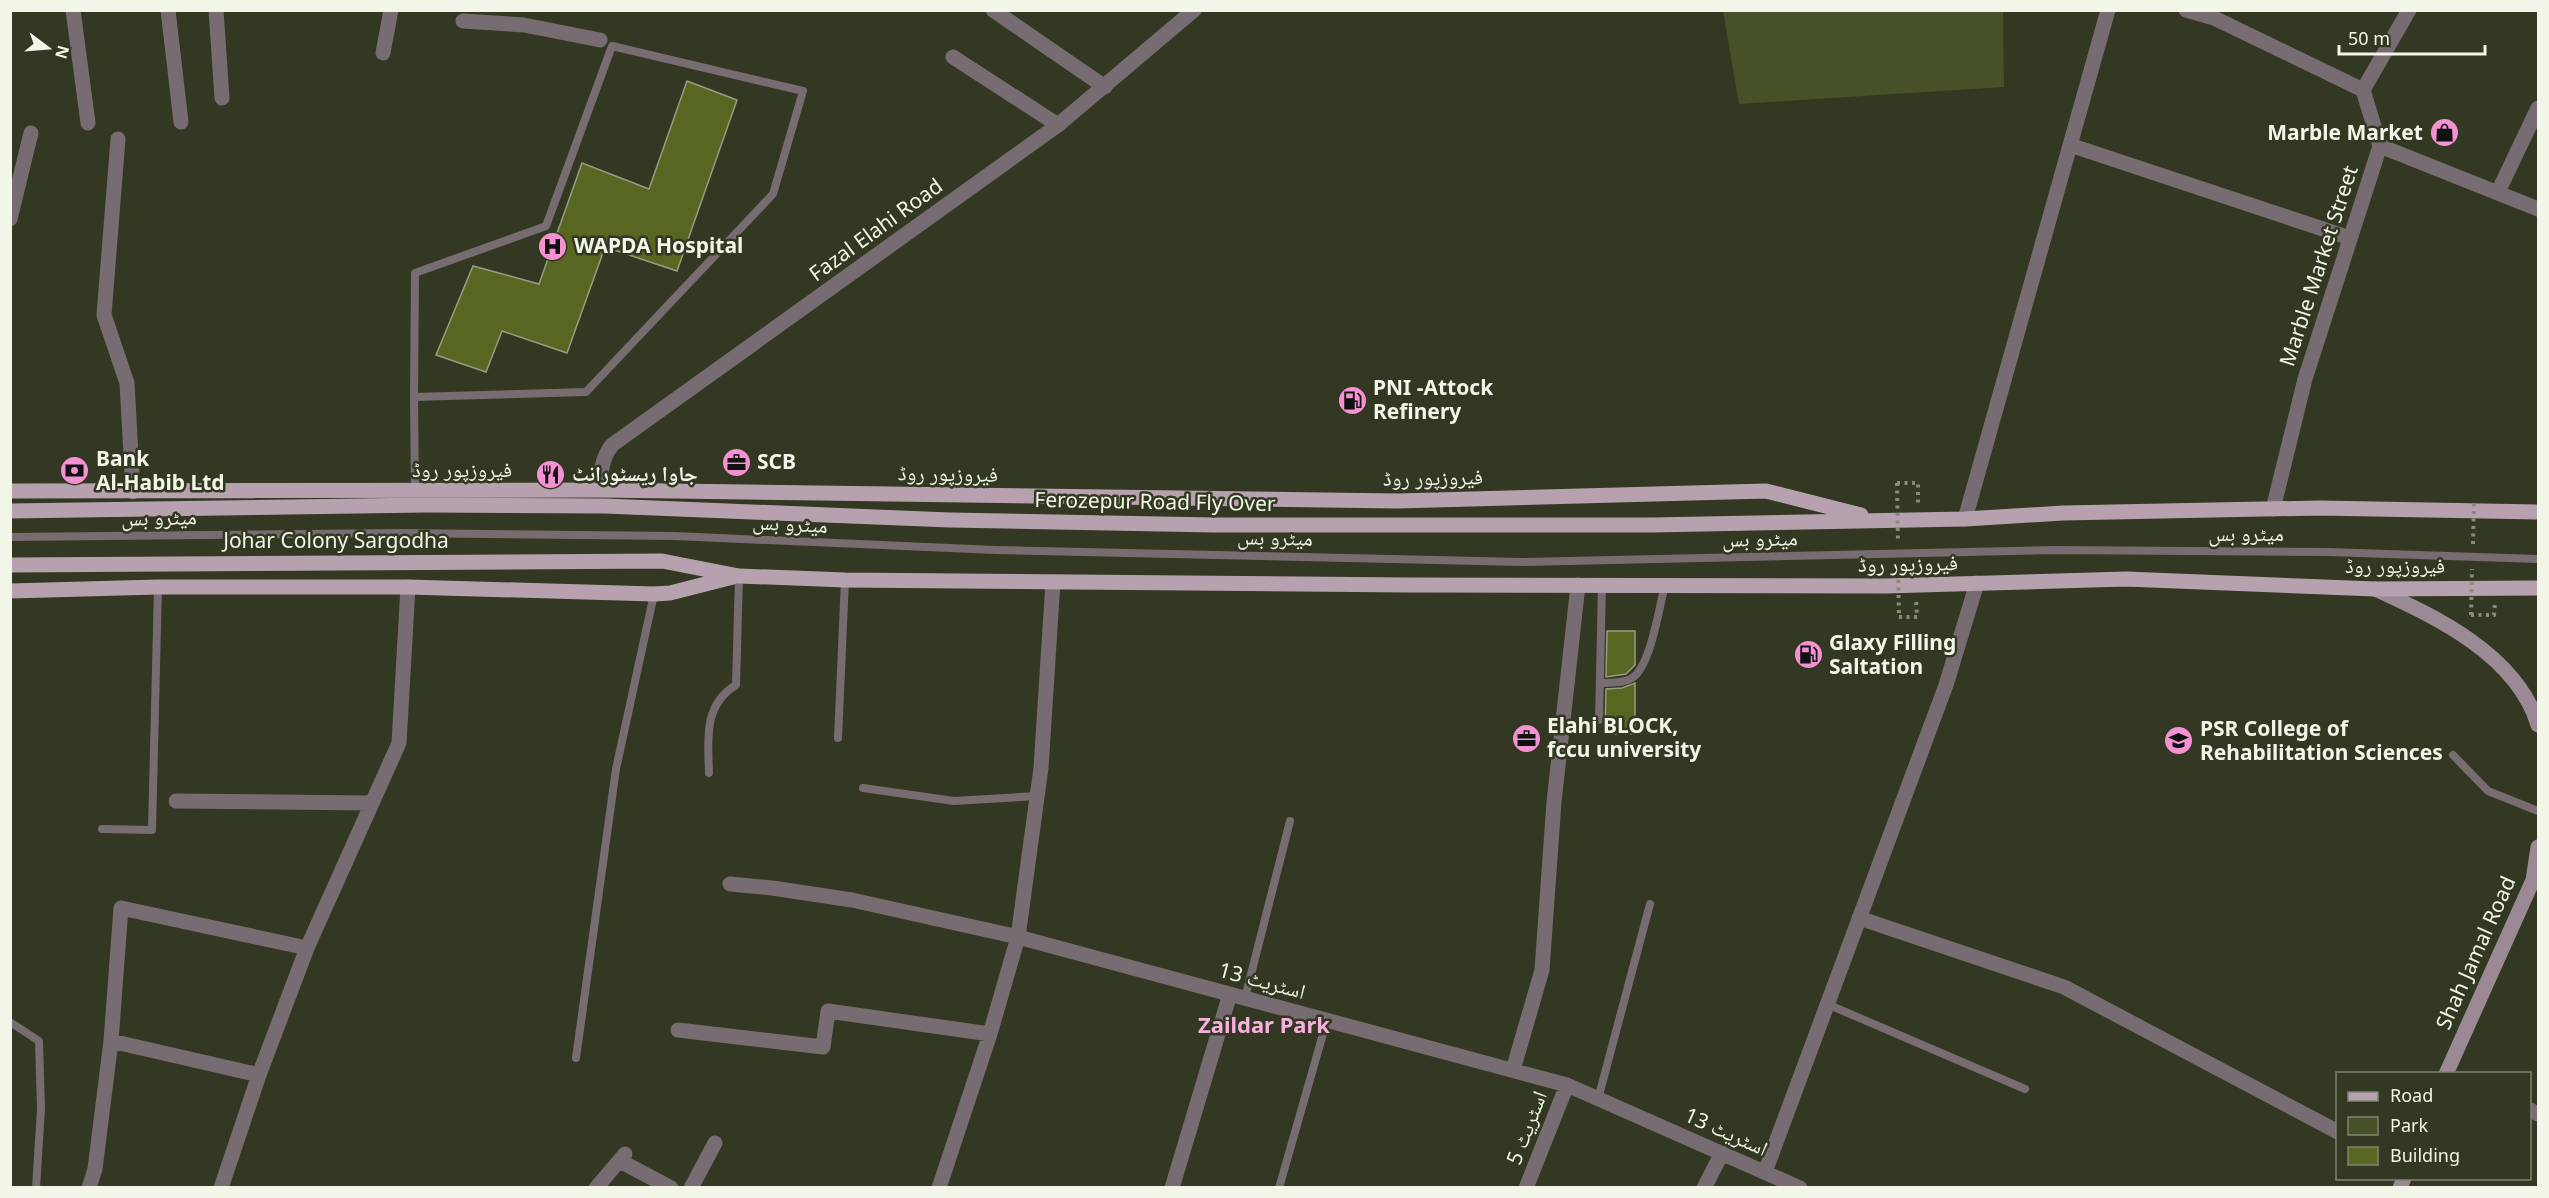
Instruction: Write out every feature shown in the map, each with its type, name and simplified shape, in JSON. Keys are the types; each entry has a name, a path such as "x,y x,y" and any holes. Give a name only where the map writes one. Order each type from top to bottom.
{"main road":[{"name":"فیروزپور روڈ","path":"10,491 600,490 1398,501 1766,491 1881,520"},
{"name":"Ferozepur Road Fly Over","path":"10,511 426,505 581,506 950,520 1214,525 1652,525"},
{"name":"فیروزپور روڈ","path":"1652,525 1965,519 2063,513 2319,508 2538,512"},
{"name":"فیروزپور روڈ","path":"662,561 739,576 844,580 1885,586 2126,579 2375,589 2538,588"},
{"name":"Johar Colony Sargodha","path":"10,565 662,561"},
{"name":"فیروزپور روڈ","path":"10,591 158,587 408,587 654,594 670,593 739,576"},
{"path":"2375,589 2443,624 2495,660 2528,699 2538,725"},
{"name":"Shah Jamal Road","path":"2448,1072 2536,881 2538,847"}],"street":[{"path":"74,10 88,123"},
{"path":"168,10 181,123"},
{"path":"216,10 222,98"},
{"path":"383,52 391,10"},
{"path":"993,10 1105,87"},
{"name":"Fazal Elahi Road","path":"600,490 602,464 605,454 612,445 1058,125 1194,10"},
{"path":"1965,519 2108,10"},
{"path":"2186,10 2214,18 2363,90 2409,10"},
{"path":"463,21 525,18 600,40"},
{"path":"952,57 1058,125"},
{"name":"Marble Market Street","path":"2273,509 2305,379 2380,146 2363,90"},
{"path":"2498,192 2538,108"},
{"path":"10,219 31,133"},
{"path":"118,139 104,315 128,383 133,492"},
{"path":"2070,145 2350,238"},
{"path":"2380,146 2538,209"},
{"path":"939,1188 990,1034 1018,938 1041,768 1053,582"},
{"path":"1766,1172 1946,685 1977,583"},
{"path":"1514,1070 1542,970 1554,802 1578,585"},
{"path":"221,1188 259,1075 306,948 399,743 408,587"},
{"path":"176,801 372,803"},
{"name":"اسٹریٹ 13","path":"730,884 852,900 1018,938 1567,1085 1800,1188"},
{"path":"89,1188 95,1169 111,1041 121,908 306,948"},
{"path":"1859,918 2064,987 2336,1131"},
{"path":"1172,1188 1230,994"},
{"path":"678,1030 823,1047 828,1011 990,1034"},
{"path":"111,1041 259,1075"},
{"name":"اسٹریٹ 5","path":"1526,1188 1567,1085"},
{"path":"691,1188 715,1143"},
{"path":"1704,1188 1722,1153"},
{"path":"597,1188 622,1157 670,1188"}],"lane":[{"path":"414,397 586,392 773,194 803,91 612,46 546,226 414,273 414,397 415,491"},
{"name":"میٹرو بس","path":"10,537 402,533 662,536 994,550 1522,562 2054,550 2328,552 2538,559"},
{"path":"709,773 709,725 716,703 724,692 736,685 739,576"},
{"path":"838,738 844,580"},
{"path":"1599,720 1602,585"},
{"path":"1600,683 1621,682 1639,672 1649,648 1665,585"},
{"path":"102,830 152,830 158,587"},
{"path":"576,1058 616,769 654,594"},
{"path":"2453,755 2488,791 2538,811"},
{"path":"863,788 954,801 1037,796"},
{"path":"1245,998 1290,821"},
{"path":"1598,1099 1650,904"},
{"path":"1827,1004 2025,1089"},
{"path":"1279,1188 1327,1020"},
{"path":"10,1022 39,1041 41,1110 36,1188"}],"path":[{"path":"1897,483 1918,483"},
{"path":"2471,615 2494,615"},
{"path":"1899,617 1917,617"}],"green space":[{"path":"1723,11 2003,11 2004,87 1739,104"}],"building":[{"path":"687,81 737,100 677,271 605,247 567,353 502,331 486,372 436,355 473,266 539,284 582,163 649,189"},
{"path":"1607,631 1635,631 1635,665 1626,674 1606,677"},
{"path":"1635,683 1635,734 1605,734 1606,689 1622,688"}],"place":[{"name":"Marble Market","path":"2444,133"},
{"name":"WAPDA Hospital","path":"553,246"},
{"name":"PNI -Attock Refinery","path":"1352,400"},
{"name":"SCB","path":"736,462"},
{"name":"Bank Al-Habib Ltd","path":"75,471"},
{"name":"جاوا ریسٹورانٹ","path":"551,474"},
{"name":"Glaxy Filling Saltation","path":"1808,655"},
{"name":"Elahi BLOCK, fccu university","path":"1526,738"},
{"name":"PSR College of Rehabilitation Sciences","path":"2179,741"}],"district":[{"name":"Zaildar Park","path":"1264,1025"}]}
